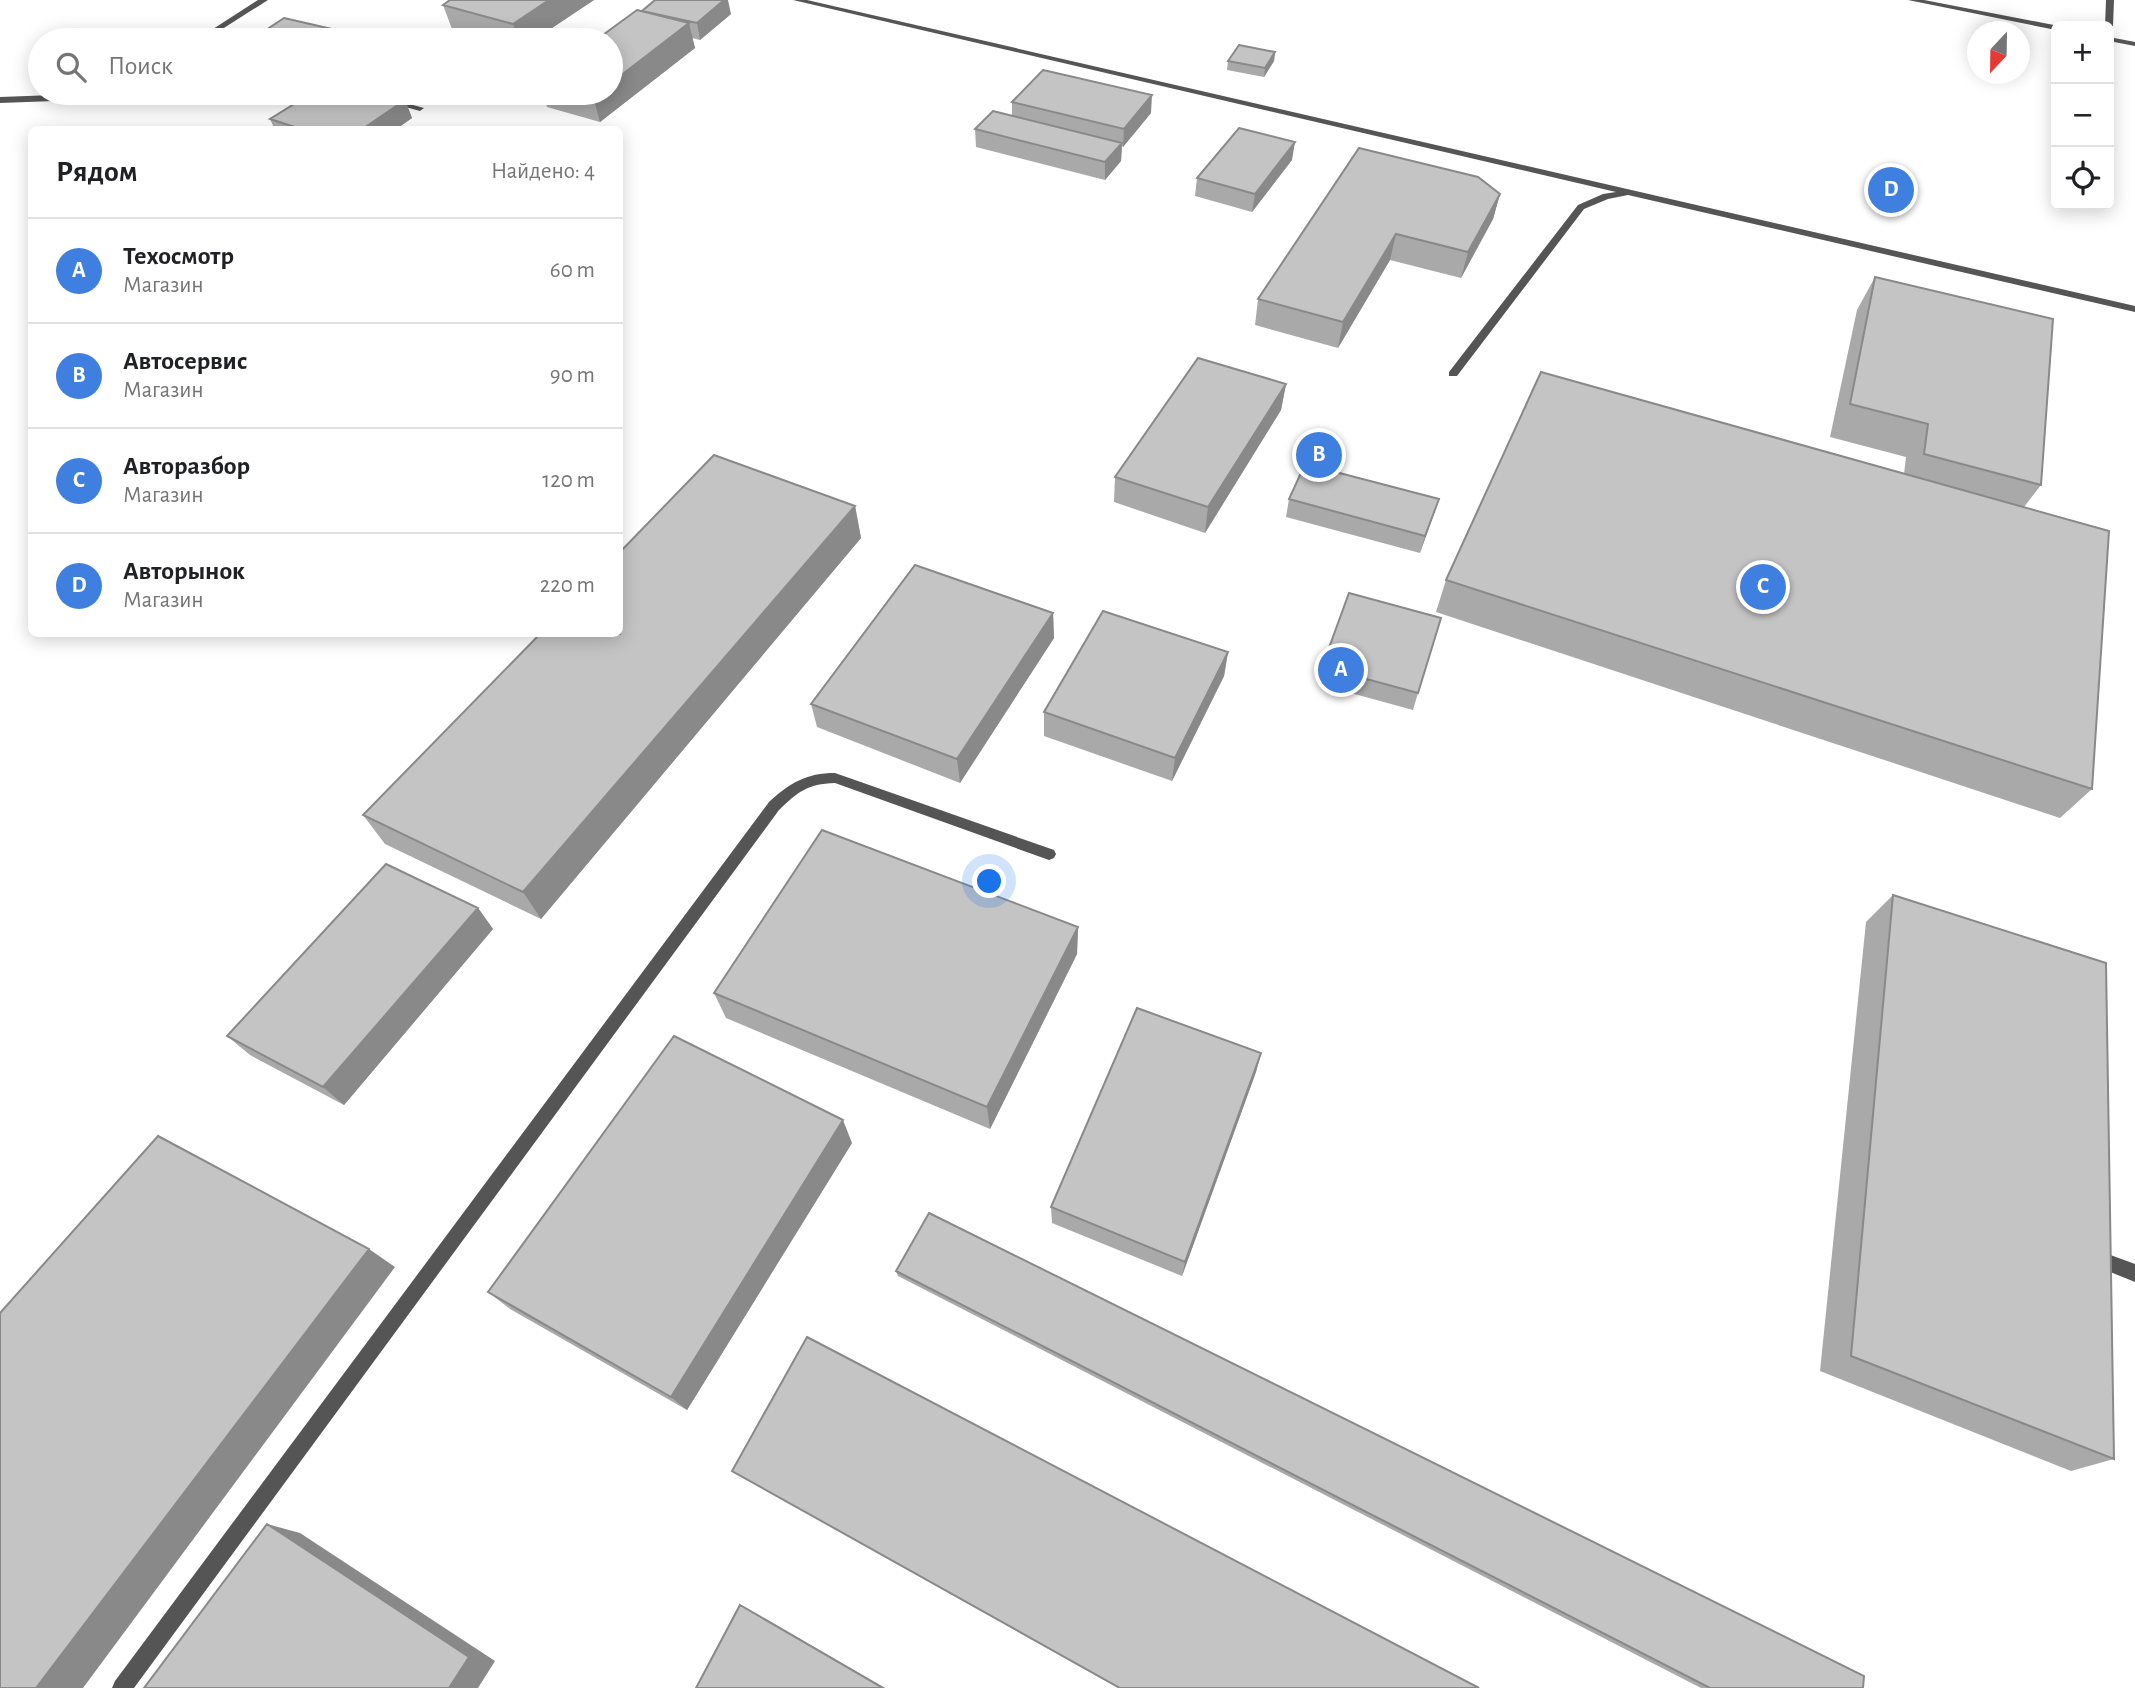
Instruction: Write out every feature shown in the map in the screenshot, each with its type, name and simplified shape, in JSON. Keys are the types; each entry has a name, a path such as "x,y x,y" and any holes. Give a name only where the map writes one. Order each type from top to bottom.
{"lane":[{"path":"219,28 264,0"},
{"path":"797,0 2135,309"},
{"path":"1912,0 2051,27"},
{"path":"2109,21 2110,0"},
{"path":"2114,39 2135,44"},
{"path":"0,100 28,99"},
{"path":"1223,108 1230,99"},
{"path":"408,105 420,108"},
{"path":"1454,374 1581,207 1606,195 1636,193"},
{"path":"122,1688 774,806 811,778 835,778 1049,854"},
{"path":"2093,1256 2135,1273"}],"building":[{"path":"450,0 549,0 513,24 443,5"},
{"path":"655,0 724,0 697,23 642,11"},
{"path":"637,10 689,23 623,74 623,28 612,28"},
{"path":"284,18 327,28 269,28"},
{"path":"1239,45 1275,52 1265,68 1228,61"},
{"path":"1043,70 1152,95 1124,129 1012,102"},
{"path":"293,105 398,105 367,126 292,126 270,119"},
{"path":"993,111 1122,143 1105,162 975,129"},
{"path":"1239,128 1295,142 1255,194 1197,178"},
{"path":"1359,148 1478,177 1500,194 1468,252 1396,234 1343,322 1258,299"},
{"path":"1875,277 2053,319 2041,485 1924,454 1928,424 1850,404"},
{"path":"1198,358 1286,384 1208,507 1115,477"},
{"path":"1541,372 2109,531 2092,789 1446,580"},
{"path":"714,455 855,506 523,892 363,815 537,637 623,637 623,549"},
{"path":"1305,464 1439,499 1425,536 1289,499"},
{"path":"915,565 1053,613 957,759 811,704"},
{"path":"1349,593 1441,618 1418,693 1322,667"},
{"path":"1103,611 1228,652 1175,758 1044,712"},
{"path":"822,830 1078,927 987,1107 714,993"},
{"path":"386,864 478,908 323,1087 227,1036"},
{"path":"1893,895 2106,963 2114,1459 1851,1356"},
{"path":"1137,1008 1261,1053 1185,1262 1051,1207"},
{"path":"674,1036 843,1120 671,1397 488,1292"},
{"path":"158,1136 369,1249 36,1688 0,1688 0,1313"},
{"path":"929,1213 1864,1676 1863,1688 1710,1688 896,1271"},
{"path":"807,1337 1479,1688 1120,1688 732,1471"},
{"path":"267,1524 469,1657 449,1688 144,1688"},
{"path":"740,1605 883,1688 696,1688"}],"place":[{"name":"Авторынок","path":"1891,190"},
{"name":"Автосервис","path":"1319,455"},
{"name":"Авторазбор","path":"1763,587"},
{"name":"Техосмотр","path":"1341,670"}]}
